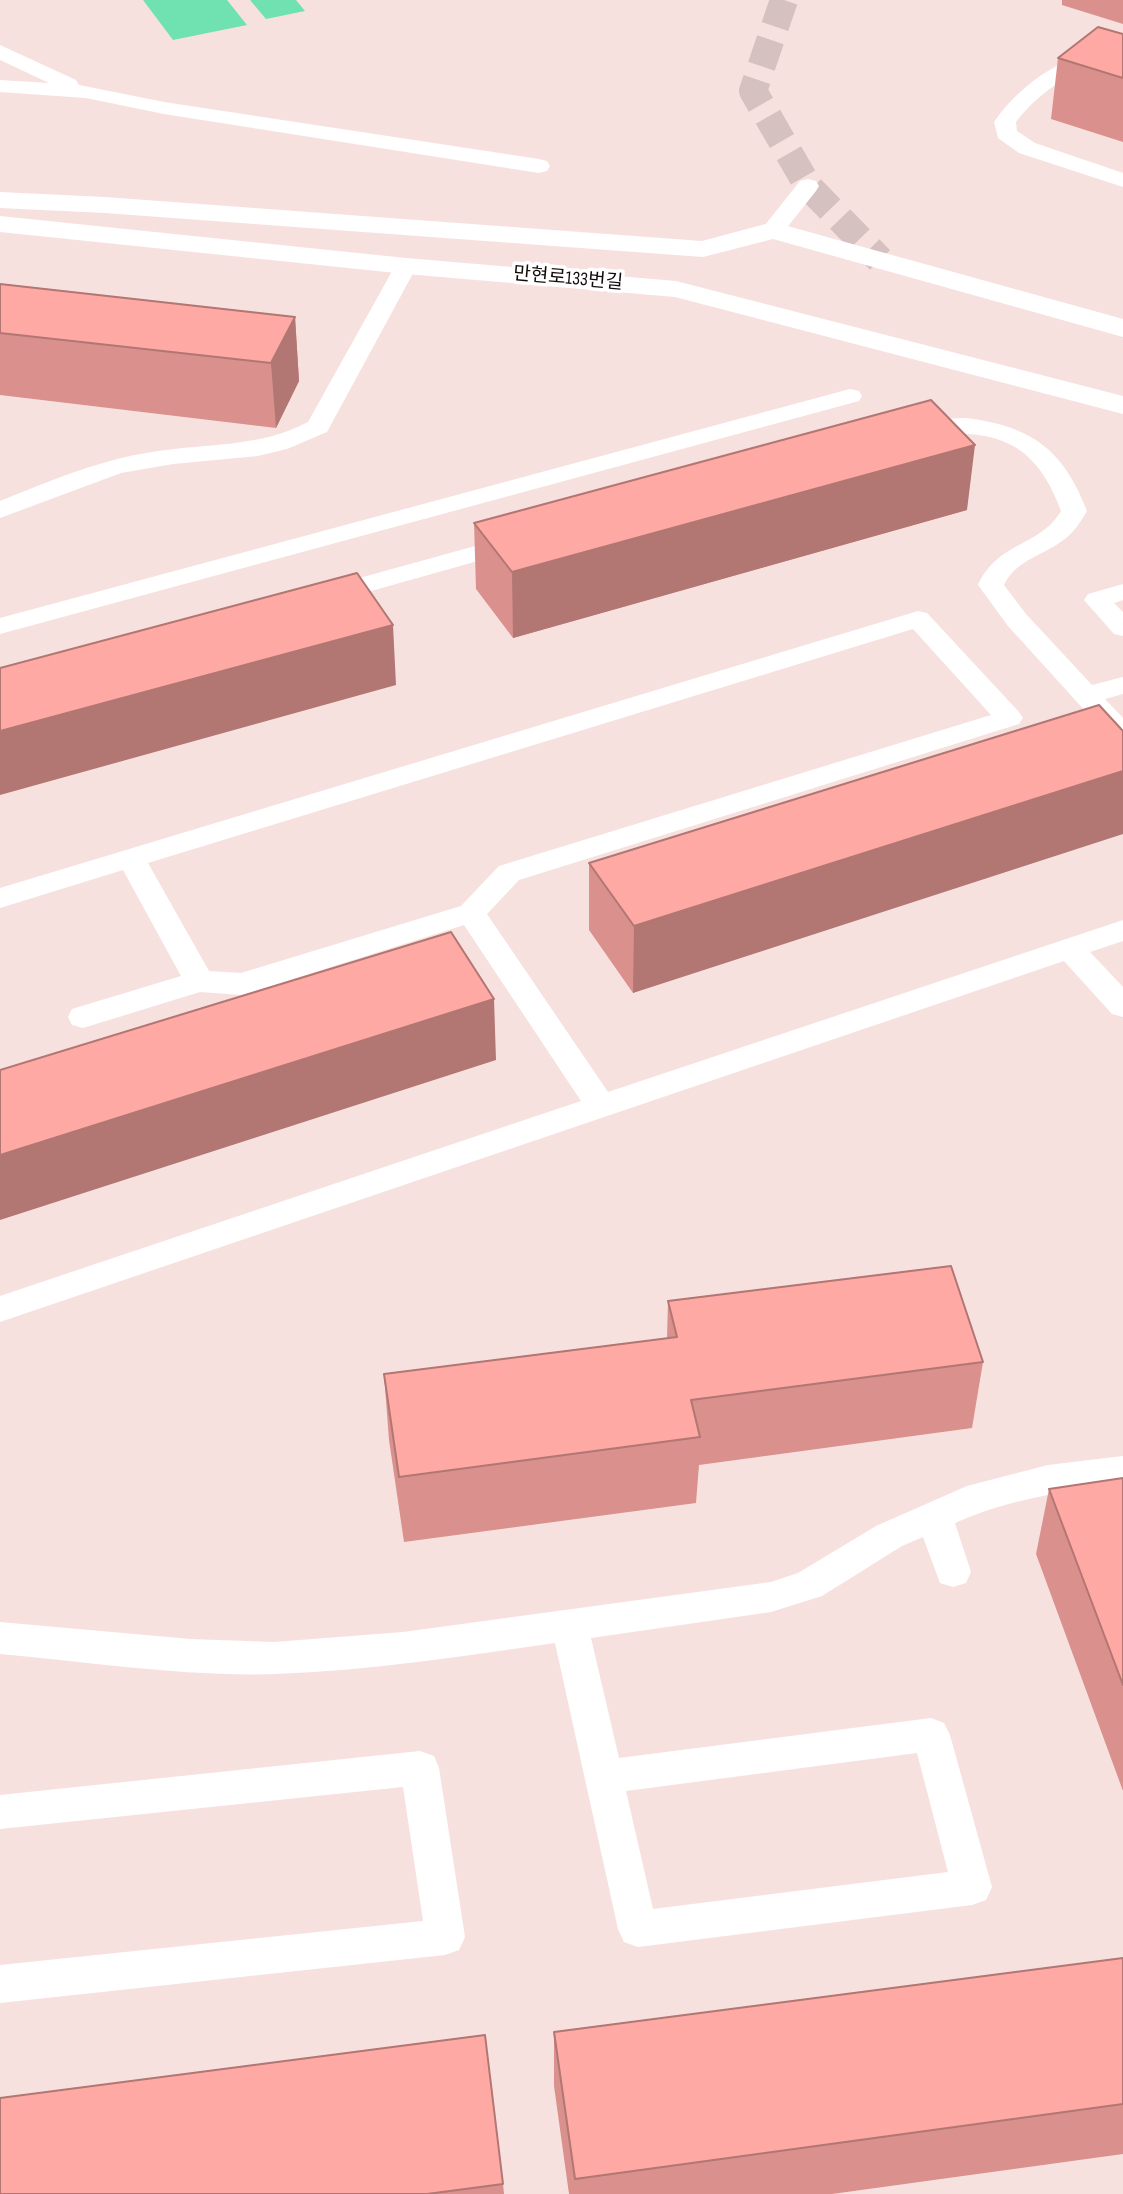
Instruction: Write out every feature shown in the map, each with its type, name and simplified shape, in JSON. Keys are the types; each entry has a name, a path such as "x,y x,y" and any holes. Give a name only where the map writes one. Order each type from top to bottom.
{"street":[{"path":"0,200 105,205 703,249 773,230 1123,328"},
{"name":"만현로133번길","path":"0,224 406,266 676,289 1123,405"}],"lane":[{"path":"0,51 86,92"},
{"path":"1123,54 1089,57 1067,66 1012,111 1005,122 1006,133 1027,148 1123,180"},
{"path":"0,86 86,92 164,108 539,166"},
{"path":"773,230 808,186"},
{"path":"0,510 103,469 187,454 261,450 301,438 318,427 406,266"},
{"path":"0,626 733,439 850,396"},
{"path":"892,439 930,428 970,427 1016,437 1036,447 1051,462 1070,495 1074,511 1069,525 1008,562 994,573 991,585 1017,620 1123,735"},
{"path":"295,604 537,537"},
{"path":"1123,592 1097,600 1123,628"},
{"path":"0,898 918,619 1009,718 509,873 471,913 242,984 199,981 83,1017"},
{"path":"1087,696 1123,685"},
{"path":"131,858 199,981"},
{"path":"471,913 601,1106"},
{"path":"0,1309 1123,930"},
{"path":"1069,948 1123,1006"},
{"path":"0,1638 190,1655 274,1658 403,1647 771,1597 809,1585 889,1536 980,1496 1048,1479 1123,1470"},
{"path":"934,1514 953,1572"},
{"path":"569,1624 638,1929 972,1886 931,1735 604,1777"},
{"path":"0,1812 420,1768 445,1937 0,1984"}],"shaded area":[{"path":"143,0 227,0 247,25 173,40"},
{"path":"250,0 296,0 305,11 266,19"}],"building":[{"path":"1098,27 1123,34 1123,78 1058,58"},
{"path":"0,284 295,317 271,363 0,333"},
{"path":"931,400 975,445 512,572 474,523"},
{"path":"357,573 393,625 0,731 0,668"},
{"path":"1099,705 1123,731 1123,771 634,926 589,863"},
{"path":"451,932 494,999 0,1155 0,1070"},
{"path":"951,1266 983,1362 691,1400 700,1437 399,1477 384,1374 677,1337 668,1301"},
{"path":"1123,1478 1123,1685 1049,1489"},
{"path":"1123,1958 1123,2104 575,2179 554,2032"},
{"path":"485,2035 503,2184 427,2194 0,2194 0,2098"}],"tunnel":[{"path":"784,0 753,91 808,186 880,260"}]}
